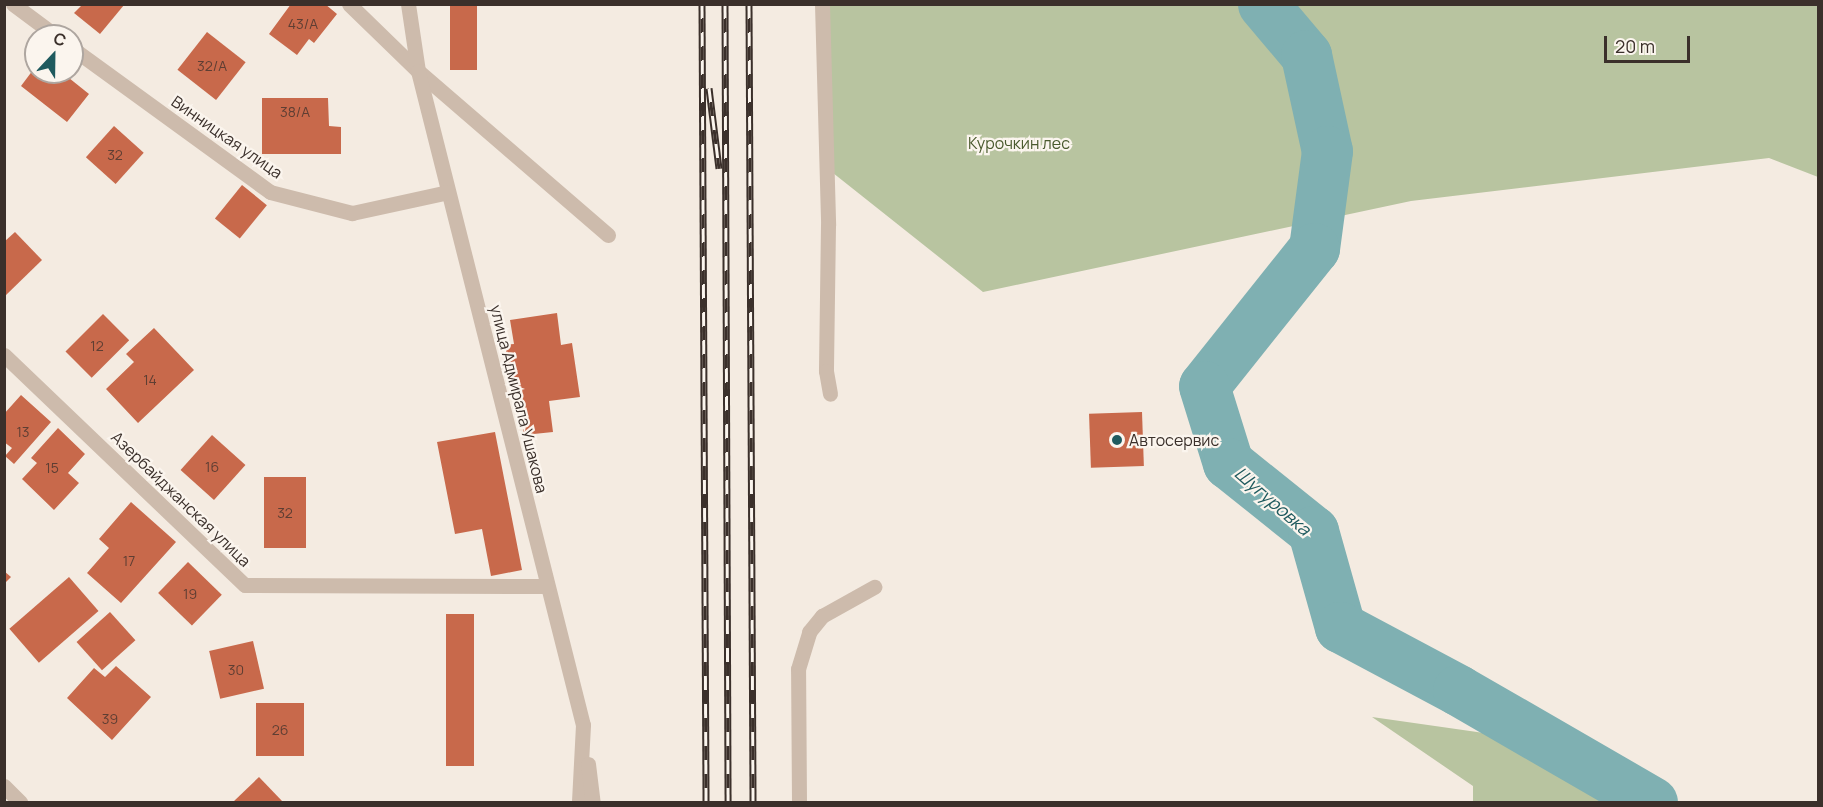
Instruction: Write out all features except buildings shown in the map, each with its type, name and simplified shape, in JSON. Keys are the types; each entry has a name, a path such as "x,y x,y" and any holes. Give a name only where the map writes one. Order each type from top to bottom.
{"street":[{"path":"13,4 40,24"},
{"path":"350,4 418,71 608,235"},
{"name":"улица Адмирала Ушакова","path":"408,4 418,71 583,725 579,802"},
{"path":"822,4 828,225 826,371 830,394"},
{"name":"Винницкая улица","path":"84,57 270,192 352,213 448,192"},
{"name":"Азербайджанская улица","path":"4,355 245,585 547,586"},
{"path":"799,802 798,669 809,632 822,616 874,587"},
{"path":"583,725 593,802"},
{"path":"4,786 20,802"}],"green space":[{"name":"Курочкин лес","path":"828,5 1818,5 1818,177 1769,158 1411,201 983,292 828,169"},
{"path":"1372,717 1540,741 1644,802 1473,802 1473,786"}],"waterway":[{"name":"Шугуровка","path":"1263,4 1306,55 1327,151 1314,248 1204,386 1228,463 1313,531 1340,627 1458,690 1652,802"}],"railway":[{"path":"702,4 706,802"},
{"path":"725,4 728,802"},
{"path":"749,4 753,802"},
{"path":"709,88 719,168"}],"place":[{"name":"Автосервис","path":"1117,440"}]}
